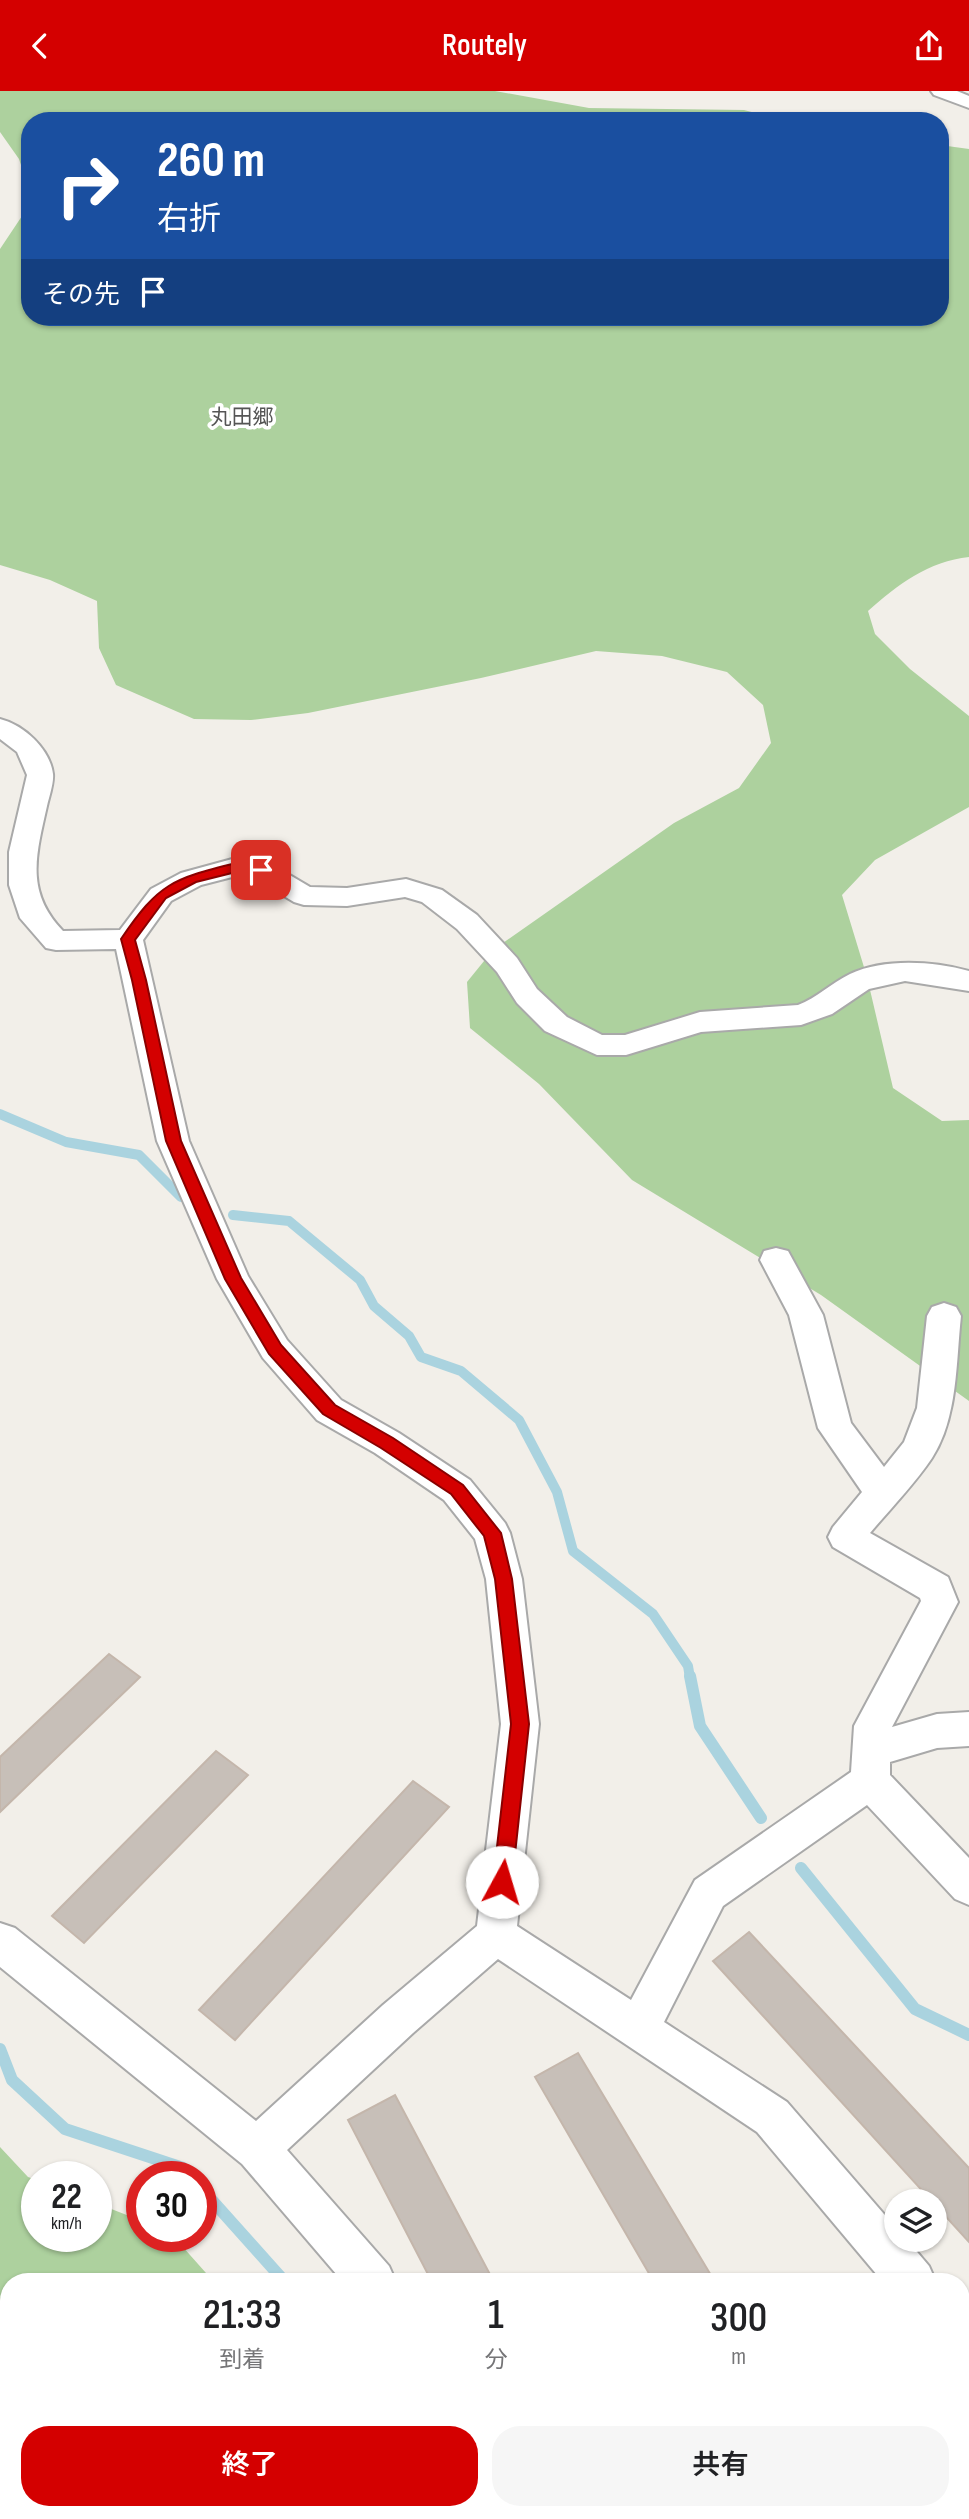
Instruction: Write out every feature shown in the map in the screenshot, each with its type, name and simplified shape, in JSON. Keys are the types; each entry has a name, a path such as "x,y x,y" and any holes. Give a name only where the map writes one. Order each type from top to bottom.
{"street":[{"path":"940,91 969,102"},
{"path":"0,727 29,748 40,775 23,852 23,885 34,918 56,941 128,939"},
{"path":"128,939 161,895 191,879 236,867 261,870 304,897 347,897 406,888 432,896 467,922 507,965 527,996 555,1024 597,1045 625,1045 700,1022 802,1015 822,1007 860,981 905,971 969,981"},
{"path":"128,939 173,1141 233,1279 275,1349 329,1410 387,1443 457,1490 492,1533 503,1579 520,1724 496,1935 398,2019 257,2149"},
{"path":"776,1260 806,1314 835,1428 884,1493"},
{"path":"944,1316 934,1408 919,1448 846,1537 935,1588 940,1602 873,1726 871,1765 969,1886"},
{"path":"638,2029 709,1893 871,1765 937,1731 969,1730"},
{"path":"496,1935 772,2117 905,2273"},
{"path":"0,1942 257,2149 365,2273"}],"green space":[{"path":"0,91 495,91 589,108 751,112 21,112 21,165 0,132"},
{"path":"949,146 969,149 969,557 940,563 927,569 890,592 868,611 875,634 910,669 969,716 969,807 875,860 842,895 867,977 893,1088 942,1121 969,1120 969,1401 821,1295 632,1180 539,1084 470,1028 467,982 493,950 674,823 739,788 771,743 763,705 727,672 662,656 596,651 481,678 308,713 251,720 194,719 116,685 99,648 97,601 50,580 0,565 0,249 21,218 21,326 949,326"},
{"path":"0,2147 21,2170 21,2252 112,2252 112,2209 126,2215 126,2252 187,2252 206,2273 0,2273"}],"building":[{"path":"109,1654 140,1677 0,1812 0,1757"},
{"path":"216,1751 248,1775 84,1943 52,1916"},
{"path":"413,1781 449,1807 235,2040 199,2010"},
{"path":"749,1932 969,2168 969,2242 947,2218 947,2189 921,2189 713,1961"},
{"path":"578,2053 710,2273 649,2273 535,2077"},
{"path":"395,2095 489,2273 427,2273 348,2120"}],"waterway":[{"path":"0,1114 66,1142 139,1155 181,1197"},
{"path":"233,1215 289,1221 360,1280 374,1306 409,1336 421,1357 461,1371 519,1420 557,1492 573,1551 653,1614 688,1666 690,1678"},
{"path":"690,1676 700,1726 761,1818"},
{"path":"801,1868 915,2009 969,2035"},
{"path":"0,2049 12,2080 65,2129 162,2161"},
{"path":"217,2206 277,2273"}],"district":[{"name":"丸田郷","path":"242,417"}],"route":[{"path":"261,870 236,867 191,879 161,895 128,939 173,1141 233,1279 275,1349 329,1410 387,1443 457,1490 492,1533 503,1579 520,1724 502,1882"}]}
